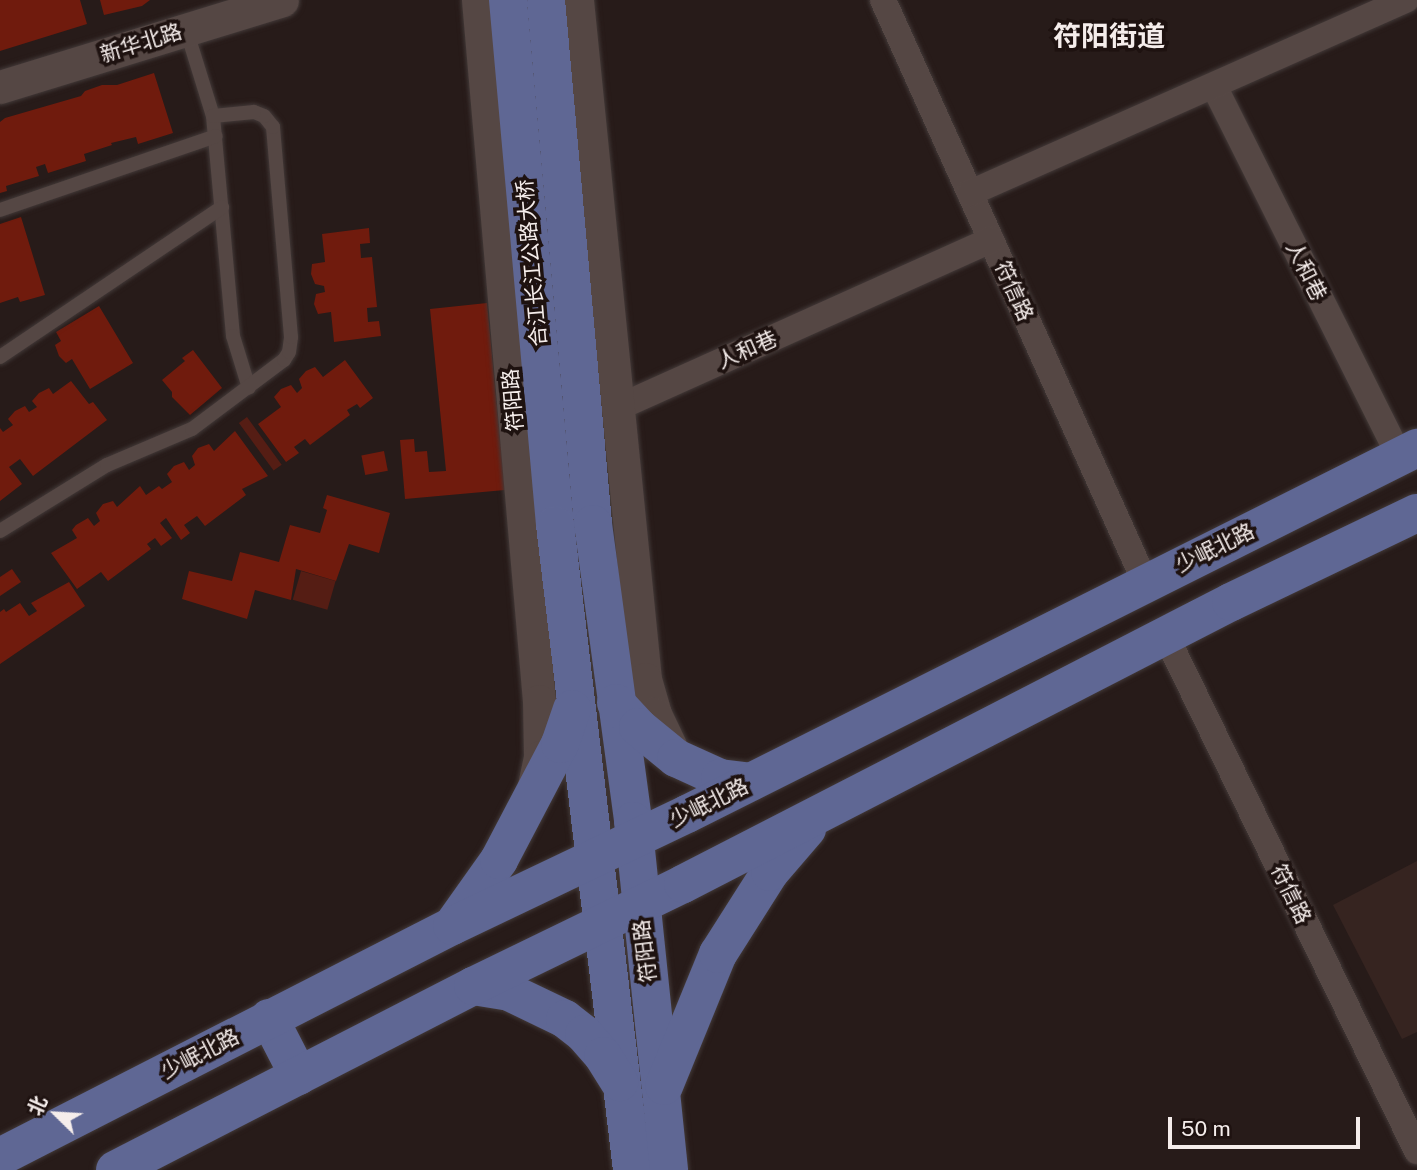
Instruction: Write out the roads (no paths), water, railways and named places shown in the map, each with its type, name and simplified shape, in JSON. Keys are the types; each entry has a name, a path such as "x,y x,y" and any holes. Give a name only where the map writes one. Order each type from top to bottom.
{"main road":[{"name":"合江长江公路大桥","path":"508,0 555,525"},
{"name":"合江长江公路大桥","path":"546,0 593,524"},
{"name":"少岷北路","path":"0,1157 452,926 635,840 1408,452"},
{"path":"115,1170 472,986 640,905 1166,636 1417,513"},
{"name":"符阳路","path":"593,524 635,840 668,1170"},
{"name":"符阳路","path":"555,525 632,1170"},
{"path":"942,685 968,738"},
{"path":"452,926 493,870 560,744 575,702"},
{"path":"616,703 638,727 676,758 720,778 751,782"},
{"path":"662,1091 718,954 770,872 824,812"},
{"path":"472,986 509,992 565,1019 584,1034 603,1056 624,1090"},
{"path":"270,1018 299,1076"}],"street":[{"name":"新华北路","path":"0,87 282,0"},
{"name":"符阳路","path":"478,0 539,701 540,757 531,800"},
{"path":"577,0 645,679 655,714 676,758"},
{"name":"符信路","path":"883,0 1145,582"},
{"path":"970,194 1406,0"},
{"name":"人和巷","path":"1213,86 1408,452"},
{"name":"人和巷","path":"617,408 991,240"},
{"name":"符信路","path":"1166,636 1417,1151"}],"lane":[{"path":"186,29 213,116 233,336 249,388"},
{"path":"0,531 107,465 192,429 284,360 291,337 275,134 270,122 260,114 213,116"},
{"path":"0,210 216,136"},
{"path":"0,357 222,207"}],"district":[{"name":"符阳街道","path":"1109,36"}]}
